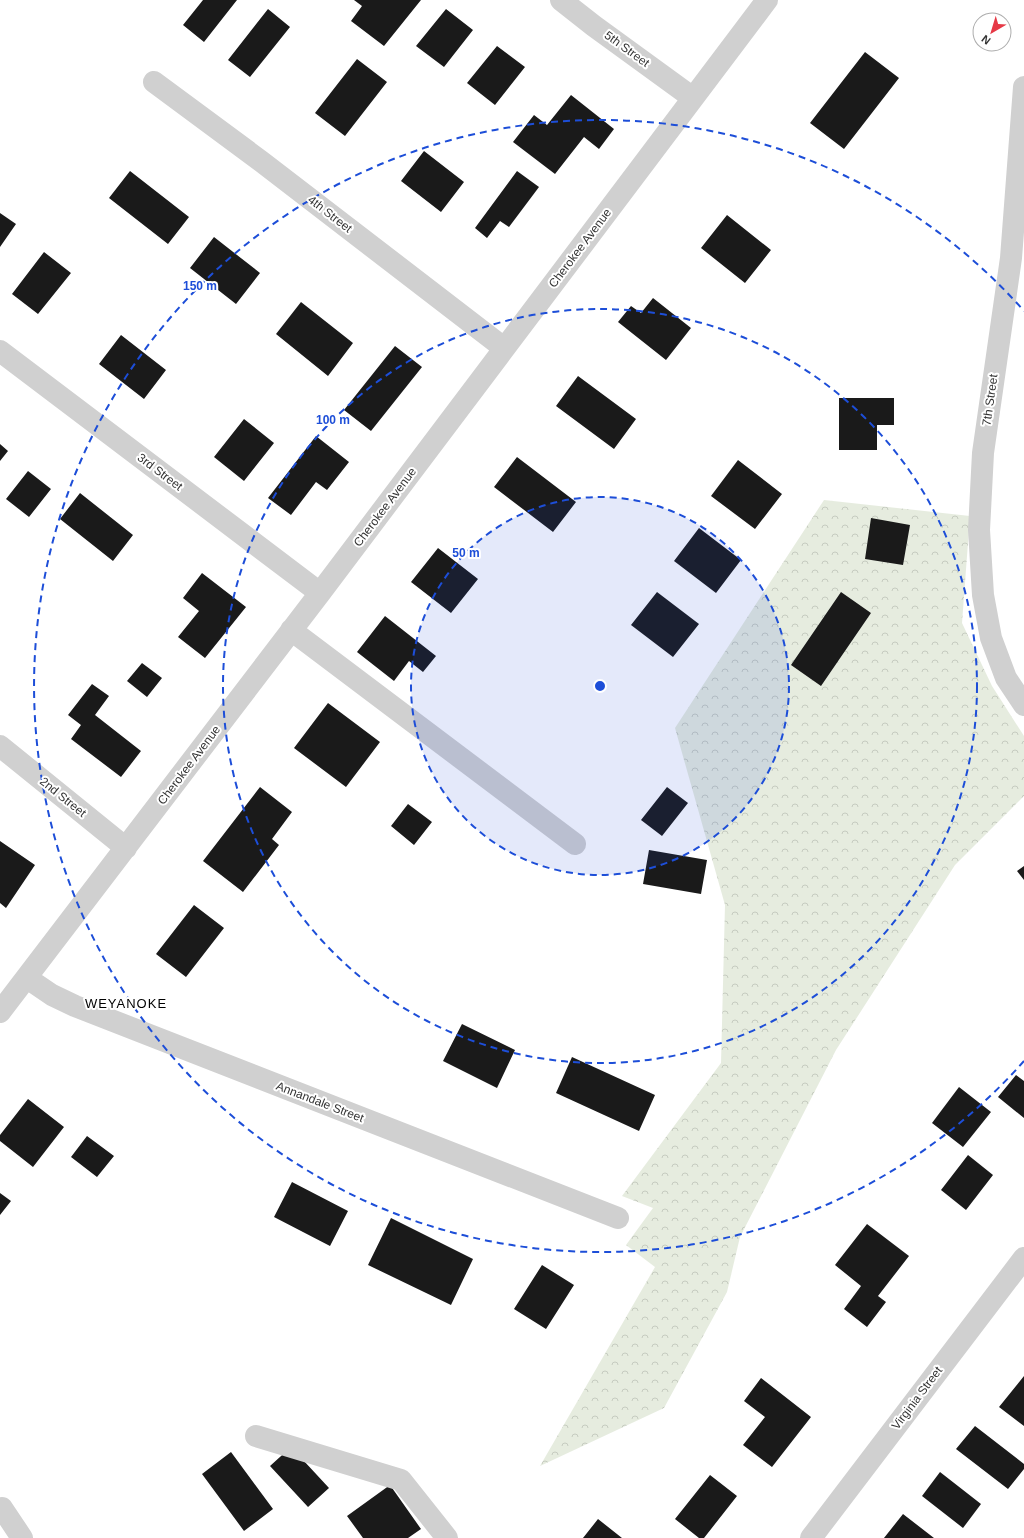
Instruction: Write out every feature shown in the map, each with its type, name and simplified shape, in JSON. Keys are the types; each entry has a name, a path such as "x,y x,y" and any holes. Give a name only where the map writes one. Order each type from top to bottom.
{"street":[{"name":"5th Street","path":"561,0 594,26 694,98"},
{"name":"Cherokee Avenue","path":"0,1012 292,630 767,0"},
{"name":"4th Street","path":"154,82 268,167 504,348"},
{"name":"7th Street","path":"1024,87 1011,258 983,453 979,530 983,596 991,638 1006,678 1024,705"},
{"name":"3rd Street","path":"0,351 320,593"},
{"path":"292,630 574,844"},
{"name":"2nd Street","path":"0,746 126,848"},
{"name":"Annandale Street","path":"27,978 52,995 75,1006 618,1218"},
{"name":"Virginia Street","path":"811,1538 1024,1258"},
{"path":"256,1436 401,1480 447,1538"},
{"path":"0,1510 2,1508 22,1538"}],"green space":[{"path":"824,500 970,516 962,623 992,686 1024,736 1024,796 955,865 836,1050 740,1237 727,1292 664,1408 540,1466 655,1267 626,1245 653,1208 622,1196 721,1063 725,905 675,728"}],"building":[{"path":"203,0 237,0 204,42 183,25"},
{"path":"354,0 421,0 384,46 351,21 362,6"},
{"path":"268,9 290,27 250,77 228,60"},
{"path":"446,9 473,30 444,67 416,46"},
{"path":"497,46 525,67 495,105 467,83"},
{"path":"865,52 899,78 844,149 810,123"},
{"path":"357,59 387,82 345,136 315,113"},
{"path":"571,95 614,129 599,149 584,137 555,174 513,142 534,115 547,125"},
{"path":"424,151 464,182 441,212 401,181"},
{"path":"130,171 189,217 168,244 109,198"},
{"path":"517,171 539,187 509,227 500,221 487,238 475,228"},
{"path":"0,213 16,224 0,247"},
{"path":"727,215 771,250 745,283 701,248"},
{"path":"214,237 260,273 236,304 190,268"},
{"path":"44,252 71,273 38,314 12,294"},
{"path":"653,298 691,328 666,360 618,322 631,306 641,313"},
{"path":"301,302 353,343 328,376 276,334"},
{"path":"121,335 166,370 144,399 99,364"},
{"path":"395,346 422,367 371,431 344,410"},
{"path":"578,376 636,419 614,449 556,406"},
{"path":"839,398 894,398 894,425 877,425 877,450 839,450"},
{"path":"244,419 274,443 244,481 214,457"},
{"path":"316,436 349,462 327,490 316,482 291,515 268,498"},
{"path":"0,444 8,451 0,461"},
{"path":"517,457 576,502 553,532 494,487"},
{"path":"738,460 782,494 755,529 711,496"},
{"path":"28,471 51,489 29,517 6,499"},
{"path":"80,493 133,535 113,561 60,519"},
{"path":"871,518 910,525 903,565 865,559"},
{"path":"699,528 741,560 716,593 674,561"},
{"path":"438,548 478,579 451,613 411,582"},
{"path":"202,573 246,607 205,658 178,637 199,611 183,598"},
{"path":"657,592 699,624 673,657 631,625"},
{"path":"841,592 871,613 821,686 791,665"},
{"path":"385,616 436,656 423,672 409,661 394,681 357,652"},
{"path":"142,663 162,678 147,697 127,681"},
{"path":"92,684 109,696 95,715 141,751 121,777 71,739 81,725 68,715"},
{"path":"328,703 380,742 346,787 294,748"},
{"path":"260,787 292,812 272,839 279,845 243,892 203,861"},
{"path":"667,787 688,803 662,836 641,820"},
{"path":"408,804 432,822 414,845 391,826"},
{"path":"0,841 35,865 6,908 0,903"},
{"path":"649,850 707,860 701,894 643,884"},
{"path":"1024,866 1024,880 1017,871"},
{"path":"194,905 224,928 186,977 156,954"},
{"path":"462,1024 515,1050 497,1088 443,1061"},
{"path":"572,1057 655,1095 639,1131 556,1093"},
{"path":"1016,1075 1024,1081 1024,1118 998,1097"},
{"path":"959,1087 991,1112 963,1147 932,1123"},
{"path":"28,1099 64,1127 33,1167 0,1141 0,1135"},
{"path":"87,1136 114,1156 97,1177 71,1157"},
{"path":"968,1155 993,1175 966,1210 941,1190"},
{"path":"292,1182 348,1211 330,1246 274,1217"},
{"path":"0,1193 11,1201 0,1215"},
{"path":"391,1218 473,1259 451,1305 368,1265"},
{"path":"867,1224 909,1256 878,1296 886,1302 867,1327 844,1309 861,1286 835,1265"},
{"path":"542,1265 574,1285 546,1329 514,1309"},
{"path":"1024,1376 1024,1426 999,1407"},
{"path":"761,1378 811,1417 772,1467 743,1445 765,1417 744,1401"},
{"path":"975,1426 1024,1464 1024,1469 1008,1489 956,1449"},
{"path":"291,1447 329,1488 308,1507 270,1466"},
{"path":"231,1452 273,1509 244,1531 202,1474"},
{"path":"940,1472 981,1504 963,1528 922,1496"},
{"path":"710,1475 737,1496 704,1538 699,1538 675,1519"},
{"path":"390,1485 421,1529 408,1538 363,1538 347,1516"},
{"path":"903,1514 934,1538 884,1538"},
{"path":"598,1519 622,1538 583,1538"}],"district":[{"name":"WEYANOKE","path":"126,1003"}]}
